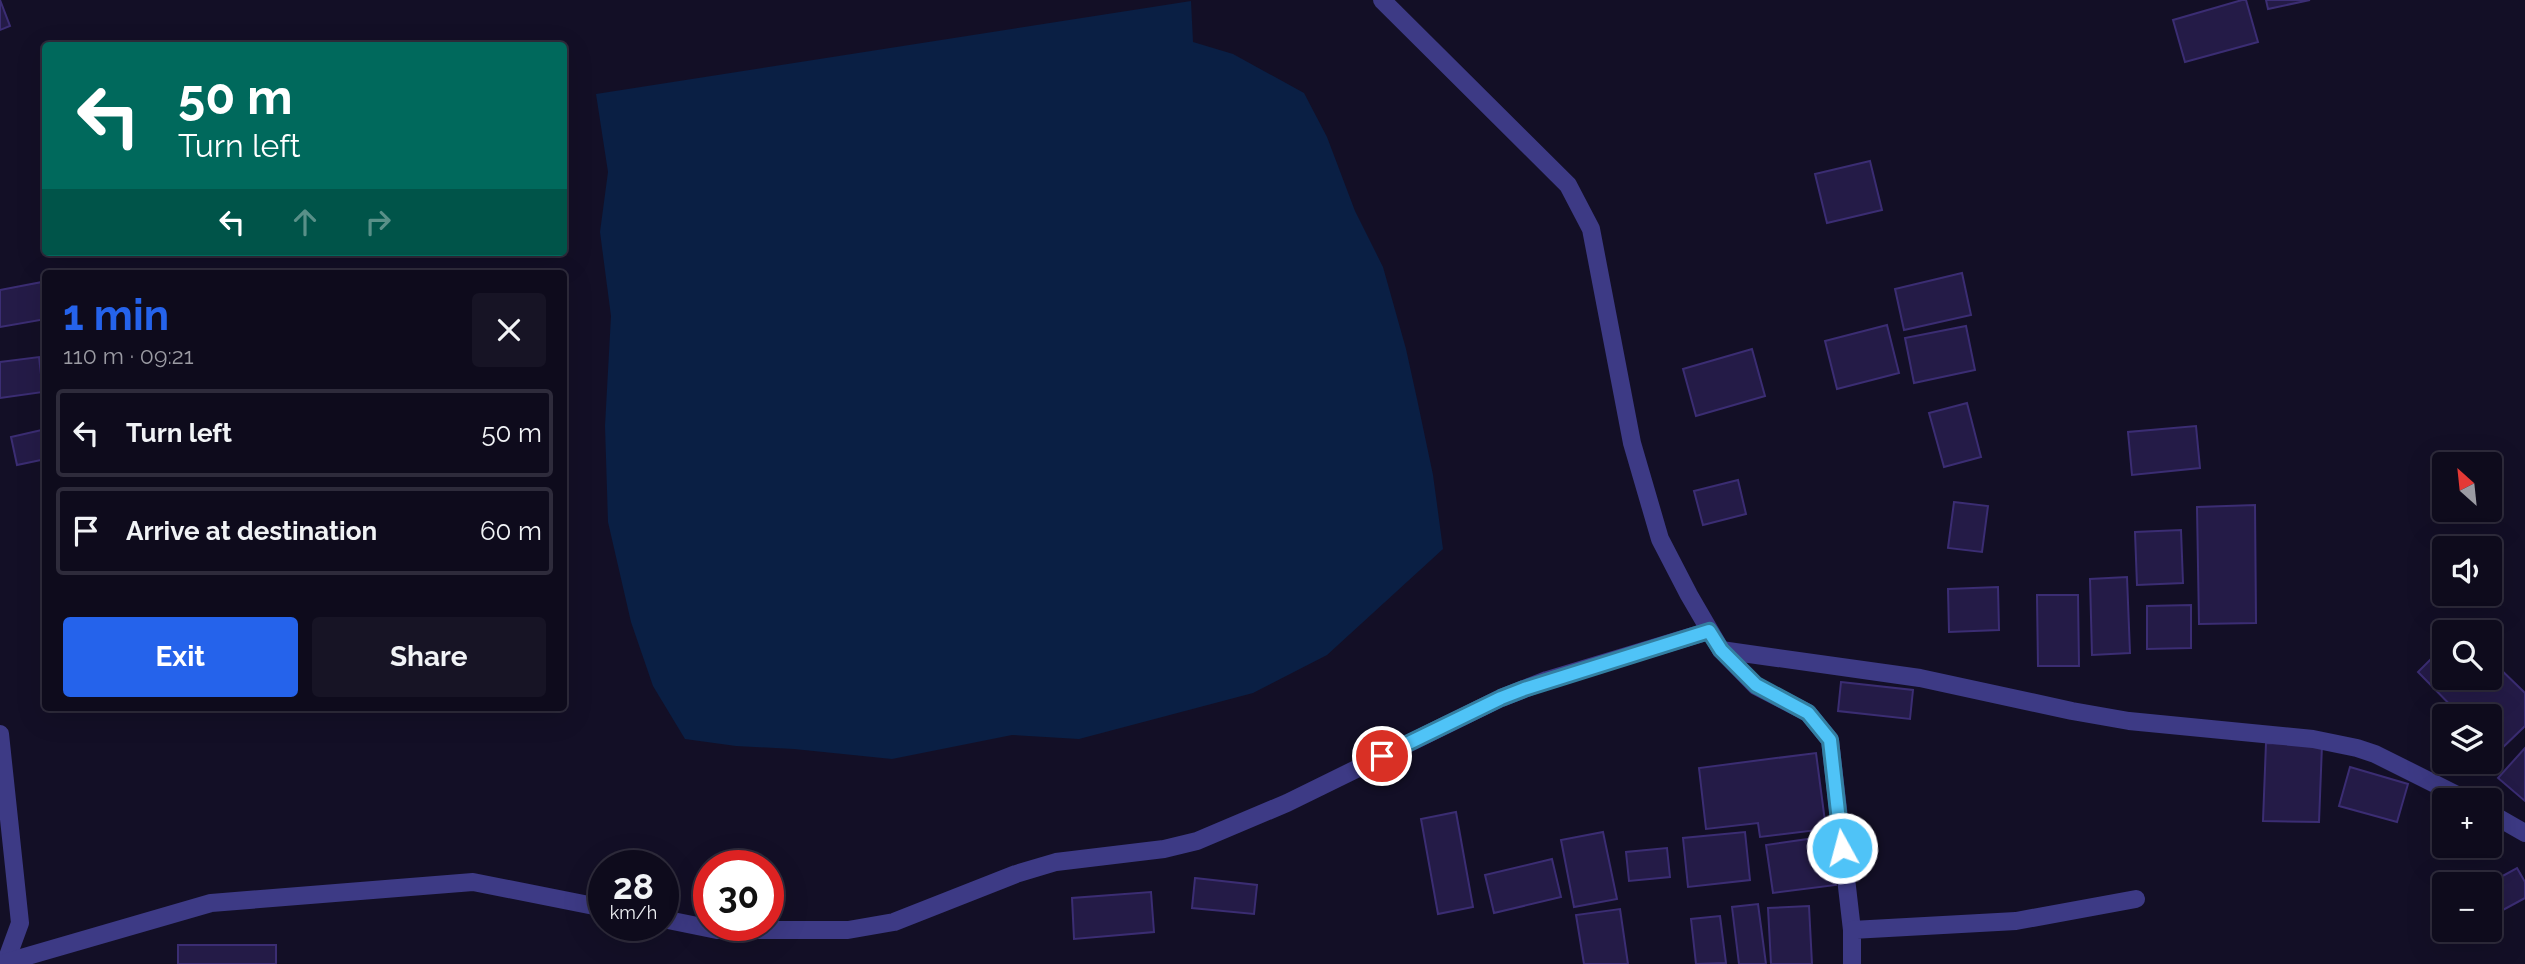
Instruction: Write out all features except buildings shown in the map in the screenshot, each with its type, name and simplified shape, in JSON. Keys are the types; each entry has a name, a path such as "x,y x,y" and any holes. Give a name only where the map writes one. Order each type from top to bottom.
{"street":[{"path":"1382,0 1568,185 1591,229 1632,443 1654,523 1683,584 1721,650 1756,685 1808,713 1830,740 1852,930 1852,964"},
{"path":"679,922 717,930 848,930 894,922 1016,874 1056,862 1164,849 1197,841 1287,803 1501,698 1547,680 1709,631"},
{"path":"1721,650 1920,678 2129,721 2335,743 2375,754 2443,788"},
{"path":"0,734 20,923 3,964"},
{"path":"2502,820 2525,833"},
{"path":"3,964 211,904 473,882 588,905"},
{"path":"1852,930 2016,920 2136,899"}],"water":[{"path":"1191,1 1193,42 1233,54 1304,93 1327,137 1355,211 1383,267 1417,399 1433,475 1443,549 1327,655 1253,693 1079,739 1012,735 892,759 685,739 653,686 631,622 608,522 605,426 611,316 600,232 608,172 596,94"}],"route":[{"path":"1382,756 1501,698 1547,680 1709,631 1721,650 1756,685 1808,713 1830,740 1842,848"}]}
